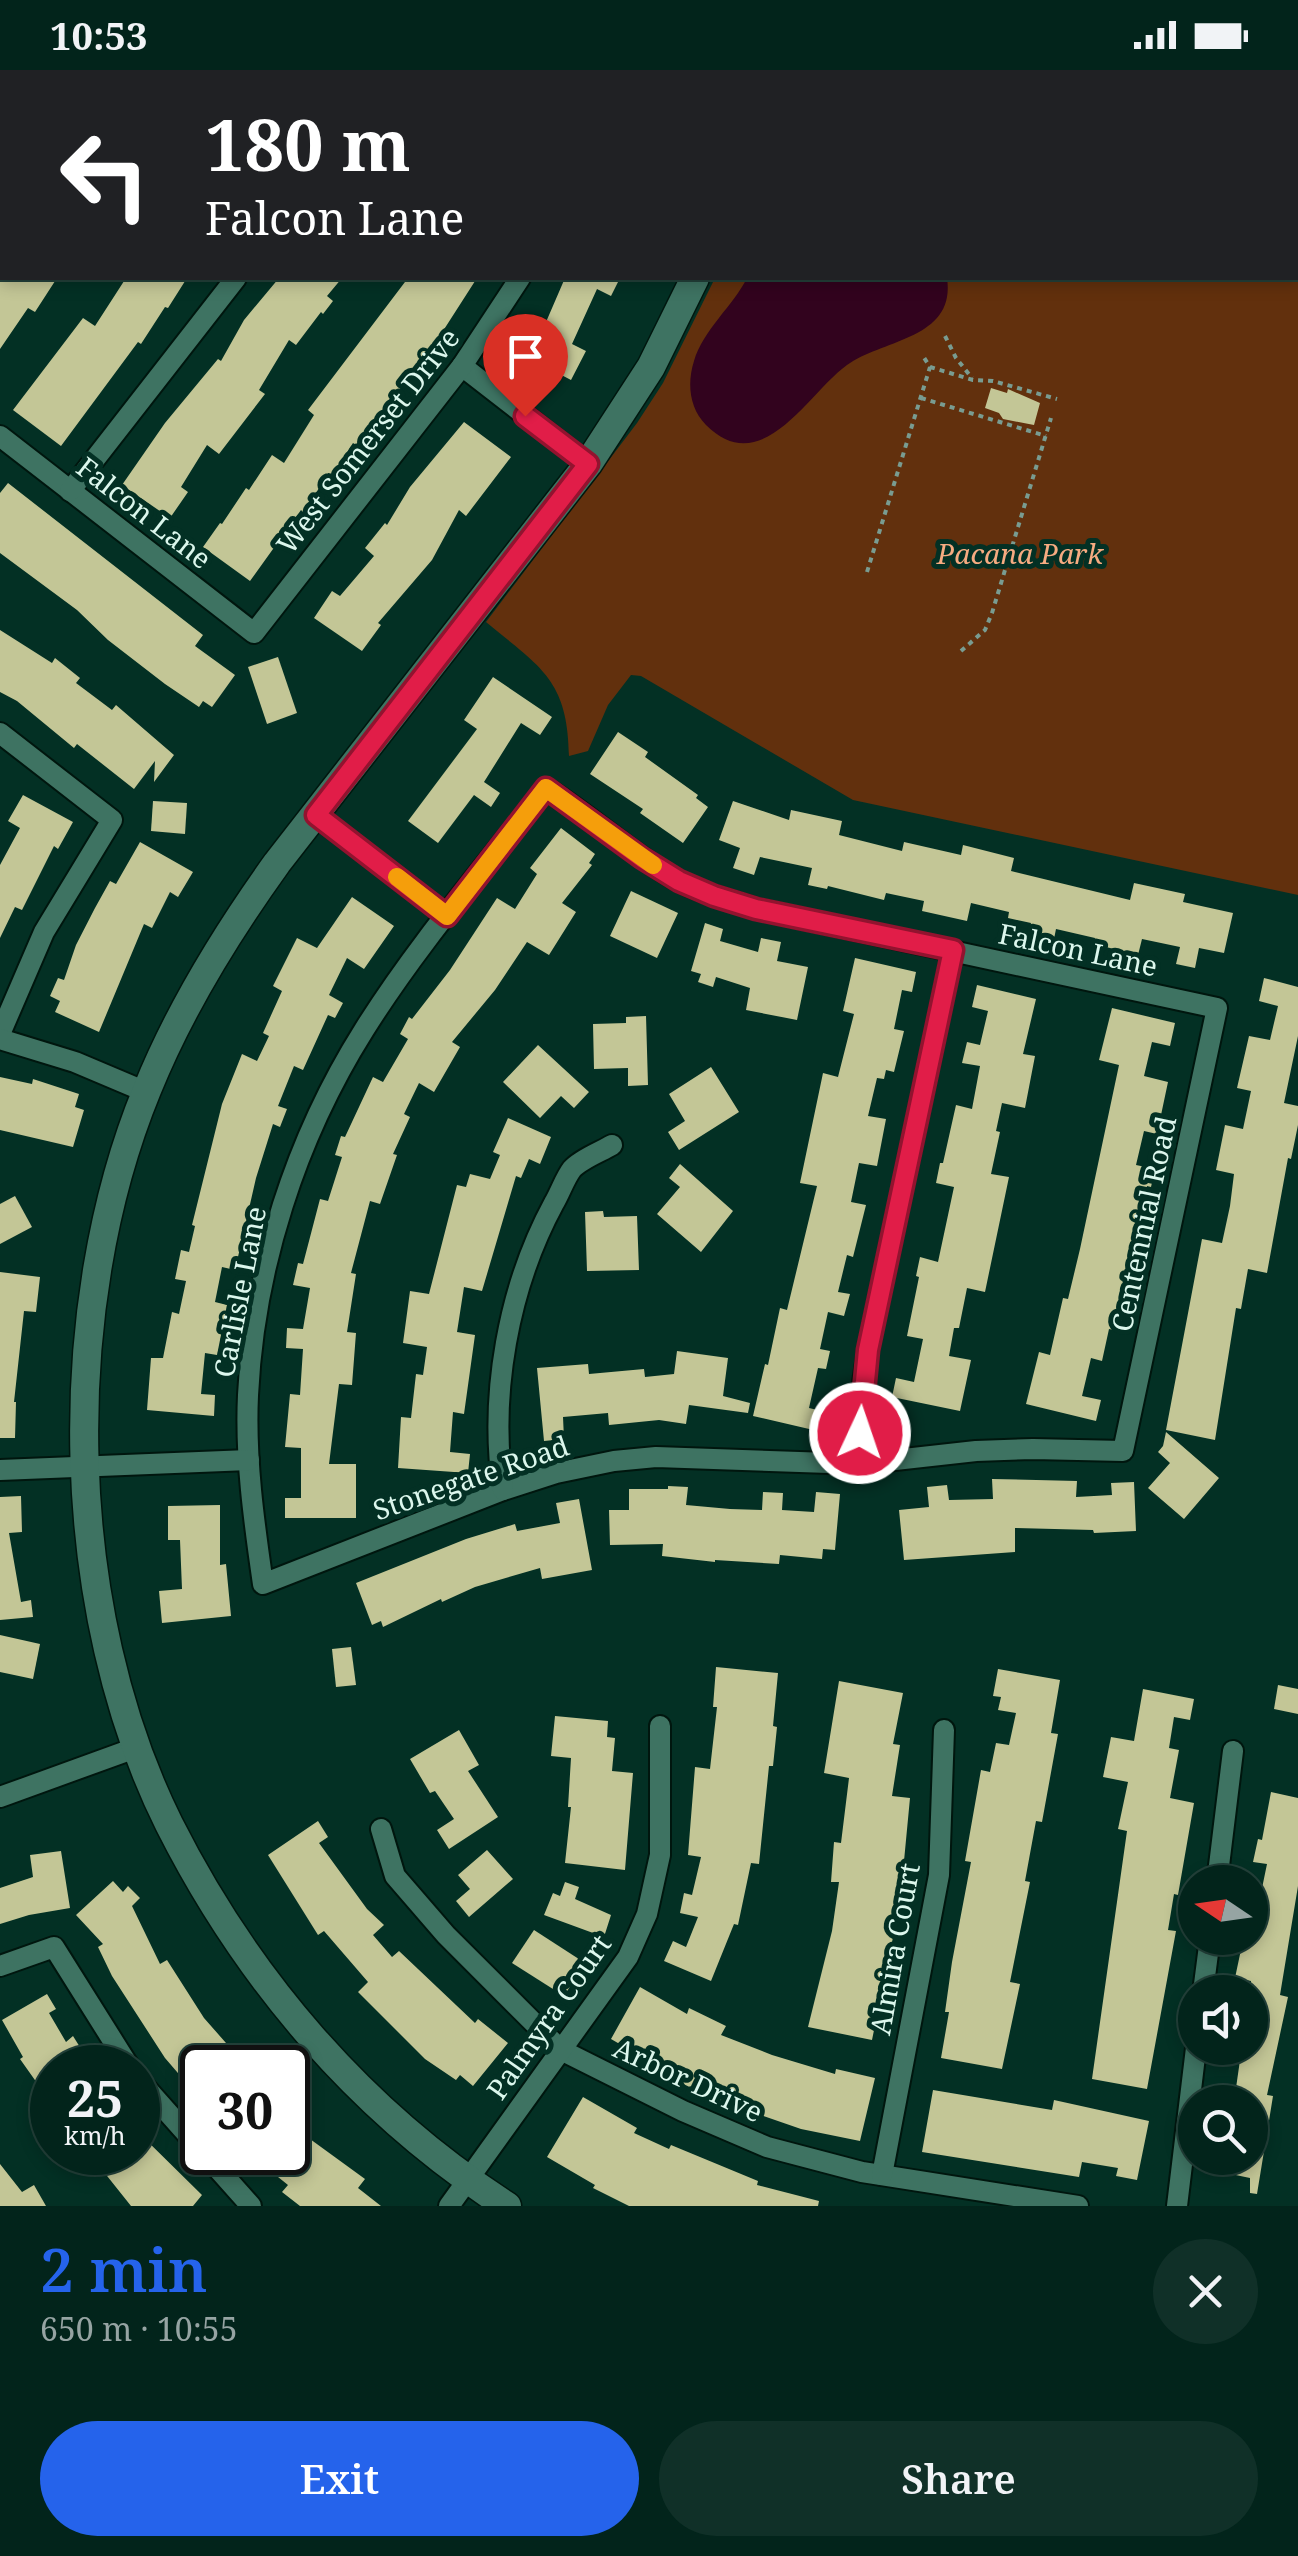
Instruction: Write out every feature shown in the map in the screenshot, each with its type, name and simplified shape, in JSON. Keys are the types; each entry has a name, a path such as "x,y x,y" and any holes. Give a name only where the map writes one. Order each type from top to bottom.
{"street":[{"path":"70,491 234,280"},
{"name":"West Somerset Drive","path":"254,633 462,366 519,280"},
{"path":"506,2206 428,2151 368,2098 272,1991 228,1929 167,1821 138,1747 100,1606 83,1466 83,1409 93,1290 106,1223 146,1092 177,1023 234,924 588,464 651,367 694,280"},
{"path":"462,366 588,464"},
{"name":"Falcon Lane","path":"0,436 254,633"},
{"path":"0,733 112,820 44,932 0,1036 146,1092"},
{"name":"Falcon Lane","path":"546,788 642,858 679,881 714,896 756,909 1217,1008"},
{"name":"Carlisle Lane","path":"263,1584 249,1460 248,1395 255,1326 284,1202 307,1140 349,1056 392,989 546,788"},
{"path":"316,815 447,916"},
{"path":"860,1464 860,1401 868,1350 953,950"},
{"name":"Centennial Road","path":"1122,1451 1217,1008"},
{"path":"504,1490 498,1454 498,1412 505,1351 520,1287 545,1219 573,1168 612,1145"},
{"name":"Stonegate Road","path":"263,1584 504,1490 556,1473 628,1460 860,1464 1033,1448 1122,1451"},
{"path":"0,1470 249,1460"},
{"name":"Palmyra Court","path":"449,2206 628,1957 647,1914 660,1855 660,1726"},
{"name":"Almira Court","path":"882,2175 939,1874 944,1730"},
{"path":"0,1797 138,1747"},
{"path":"1219,1865 1233,1752"},
{"name":"Arbor Drive","path":"381,1829 396,1876 446,1935 560,2050 682,2111 766,2147 882,2175 1078,2206"},
{"path":"0,1966 54,1947 116,2045"},
{"path":"1177,2206 1194,2065"},
{"path":"160,2104 251,2206"}],"path":[{"path":"946,336 956,358 974,380"},
{"path":"923,356 930,367 974,380 993,380 1057,400"},
{"path":"867,572 930,367"},
{"path":"921,397 1046,436"},
{"path":"961,651 985,630 992,613 1051,418"}],"green space":[{"name":"Pacana Park","path":"714,280 1298,280 1298,895 853,800 641,676 631,675 608,705 588,751 569,756 557,692 536,664 486,622 663,383"}],"shaded area":[{"path":"746,280 947,280 947,298 940,314 929,325 847,365 783,426 765,438 746,443 727,440 706,425 696,411 690,386 698,350"}],"building":[{"path":"0,280 56,280 35,312 28,308 0,349"},
{"path":"125,280 186,280 61,446 13,410 83,318 95,326"},
{"path":"277,280 340,280 327,296 333,301 323,314 296,345 289,340 259,390 265,394 219,454 207,445 181,487 188,492 170,518 122,485 165,423 218,359 221,361 244,320"},
{"path":"406,280 476,280 434,345 356,445 353,443 329,480 325,478 304,513 301,510 250,581 203,547 272,455 284,463 314,415 308,410"},
{"path":"564,280 619,280 611,296 597,289 572,344 586,351 571,380 519,353 533,324 543,329"},
{"path":"991,388 1007,393 1008,389 1040,403 1034,425 1003,419 999,413 985,408"},
{"path":"464,422 511,457 466,516 459,510 432,560 378,623 381,625 362,651 314,618 332,591 340,596 374,556 365,548 387,525 410,487"},
{"path":"8,483 203,635 195,646 235,675 212,707 203,701 199,707 165,684 108,640 77,610 0,553 0,493"},
{"path":"0,630 52,663 55,658 80,678 76,683 112,710 116,705 174,755 154,782 155,761 134,789 77,744 74,748 17,701 0,692"},
{"path":"278,657 297,713 267,724 248,667"},
{"path":"493,677 552,717 540,735 521,723 484,782 500,793 491,807 474,795 438,843 408,821 477,729 464,720"},
{"path":"618,732 648,752 645,757 698,795 696,798 708,807 683,843 640,813 643,809 590,774"},
{"path":"23,795 73,822 58,849 54,846 22,910 15,907 0,938 0,865 20,828 8,821"},
{"path":"153,801 187,803 185,834 151,831"},
{"path":"733,801 789,820 791,810 842,821 839,835 902,851 904,842 961,855 963,845 1014,858 1011,871 1130,900 1134,883 1185,894 1183,902 1233,913 1224,953 1199,948 1195,968 1176,964 1180,947 1142,939 1138,955 1094,944 1095,938 1056,929 1054,939 1029,934 1031,923 1008,918 1009,912 971,903 967,921 922,911 924,901 886,893 884,900 808,885 812,868 760,857 754,875 733,868 740,848 719,840"},
{"path":"561,828 595,854 589,863 592,865 562,903 576,912 549,955 527,942 495,990 452,1042 460,1047 434,1092 419,1083 404,1114 410,1117 393,1154 397,1155 380,1204 370,1201 351,1273 356,1274 347,1332 356,1333 352,1385 339,1384 329,1464 356,1464 356,1518 285,1518 285,1498 301,1498 301,1448 285,1447 290,1394 300,1395 303,1349 286,1348 287,1328 303,1329 310,1288 293,1285 298,1263 303,1264 320,1199 328,1201 342,1157 335,1155 341,1136 345,1137 373,1077 383,1082 408,1039 400,1034 409,1017 412,1019 450,970 497,898 515,909 537,874 530,868"},
{"path":"140,842 193,872 178,897 170,892 152,928 144,924 99,1032 55,1012 60,1001 50,996 58,978 64,980 76,945 110,881 116,884"},
{"path":"631,891 678,913 657,958 610,936"},
{"path":"352,897 394,926 364,969 347,958 329,995 343,1003 335,1018 328,1015 303,1070 294,1066 278,1106 287,1109 280,1127 273,1124 235,1270 222,1267 215,1302 227,1305 217,1355 205,1353 201,1394 215,1395 214,1416 147,1410 151,1358 163,1358 172,1312 179,1314 186,1281 175,1279 181,1250 189,1252 222,1104 242,1054 257,1061 269,1036 263,1033 282,991 273,986 297,938 317,948"},
{"path":"705,923 723,929 720,941 758,952 761,938 781,942 777,961 808,967 797,1020 746,1010 750,988 716,977 713,987 698,982 701,974 691,971"},
{"path":"855,958 916,972 912,992 902,990 894,1029 904,1031 894,1072 886,1070 884,1079 877,1078 868,1116 886,1119 877,1166 859,1163 851,1202 866,1205 853,1257 847,1255 838,1292 850,1294 844,1316 828,1312 820,1349 830,1351 826,1369 818,1368 809,1408 826,1412 822,1432 753,1416 780,1308 787,1310 817,1186 800,1183 823,1073 838,1077 854,1014 843,1011"},
{"path":"1264,978 1298,987 1298,1036 1284,1103 1298,1106 1298,1125 1291,1159 1288,1158 1267,1273 1248,1269 1241,1309 1236,1308 1215,1440 1166,1430 1202,1239 1222,1243 1230,1206 1234,1174 1216,1170 1225,1125 1243,1129 1251,1091 1237,1088 1249,1036 1270,1040 1278,1006 1259,1001"},
{"path":"977,985 1036,999 1023,1054 1035,1056 1025,1108 1002,1103 996,1131 1000,1132 991,1174 1009,1177 985,1292 967,1288 959,1328 954,1328 949,1356 971,1360 960,1411 892,1397 896,1378 914,1382 923,1339 907,1336 920,1257 938,1262 954,1187 936,1183 940,1163 956,1105 972,1109 980,1066 962,1063 967,1042 980,1045 988,1011 972,1007"},
{"path":"1112,1008 1175,1023 1170,1046 1152,1042 1144,1076 1168,1082 1157,1134 1144,1131 1136,1165 1155,1169 1151,1187 1147,1186 1118,1311 1123,1312 1119,1331 1109,1329 1102,1361 1091,1358 1082,1396 1101,1400 1096,1421 1026,1404 1039,1352 1050,1355 1063,1298 1068,1299 1080,1249 1119,1065 1099,1060"},
{"path":"646,1016 648,1085 628,1086 628,1068 594,1069 593,1024 626,1023 626,1017"},
{"path":"538,1045 589,1092 574,1108 561,1096 540,1118 503,1082"},
{"path":"711,1067 739,1112 679,1150 668,1132 685,1121 669,1094"},
{"path":"0,1077 32,1084 33,1079 79,1094 75,1107 84,1110 73,1147 0,1130"},
{"path":"508,1118 551,1137 540,1164 529,1159 521,1178 516,1176 482,1291 464,1287 457,1332 475,1335 464,1414 453,1412 450,1452 470,1454 468,1473 398,1468 401,1417 411,1418 416,1374 423,1375 427,1347 403,1343 410,1291 429,1294 457,1185 466,1187 470,1174 490,1179 500,1155 493,1152"},
{"path":"680,1164 733,1211 701,1252 657,1214 680,1187 669,1178"},
{"path":"15,1196 32,1227 0,1244 0,1204"},
{"path":"603,1211 604,1217 637,1216 639,1270 587,1271 585,1212"},
{"path":"0,1272 40,1277 36,1312 24,1311 14,1402 15,1438 0,1438"},
{"path":"677,1351 728,1358 723,1396 750,1403 748,1413 689,1405 686,1424 659,1420 609,1425 608,1413 563,1417 564,1439 544,1441 537,1368 588,1364 589,1374 644,1369 645,1377 674,1374"},
{"path":"1166,1432 1219,1478 1184,1519 1148,1488 1170,1463 1158,1452"},
{"path":"992,1479 1077,1481 1076,1497 1112,1495 1111,1483 1134,1482 1136,1531 1094,1533 1015,1528 1015,1552 904,1560 899,1510 929,1507 927,1487 947,1485 949,1500 993,1499"},
{"path":"688,1487 686,1505 730,1509 762,1510 763,1492 783,1493 782,1510 814,1512 816,1492 840,1494 835,1550 823,1549 822,1559 780,1555 779,1564 662,1556 663,1544 610,1545 609,1510 629,1510 629,1489"},
{"path":"21,1496 22,1532 9,1533 21,1602 31,1600 33,1617 0,1620 0,1497"},
{"path":"579,1499 592,1570 542,1579 540,1568 475,1587 442,1602 441,1599 383,1627 381,1621 372,1625 356,1583 515,1524 517,1531 560,1523 556,1503"},
{"path":"220,1505 220,1565 226,1564 231,1616 162,1623 159,1591 182,1589 180,1540 168,1540 168,1506"},
{"path":"0,1635 40,1644 33,1679 0,1672"},
{"path":"351,1647 356,1685 336,1687 332,1649"},
{"path":"716,1667 778,1673 773,1726 777,1727 759,1864 751,1863 738,1925 734,1924 711,1981 664,1961 673,1941 686,1947 698,1917 680,1913 684,1893 692,1895 701,1857 688,1855 695,1767 710,1769 717,1707 713,1707"},
{"path":"998,1669 1060,1680 1051,1733 1058,1734 1042,1822 1036,1821 1025,1881 1030,1882 1010,1982 1020,1984 1002,2069 941,2058 952,1962 971,1862 965,1861 981,1770 990,1772 996,1743 1009,1745 1016,1713 998,1710 1001,1697 993,1696"},
{"path":"839,1681 903,1693 893,1744 900,1745 892,1796 910,1798 900,1903 872,2040 808,2027 832,1931 839,1882 831,1882 834,1842 841,1843 849,1778 824,1773"},
{"path":"1278,1685 1298,1689 1298,1714 1274,1709"},
{"path":"1143,1689 1194,1699 1190,1720 1174,1717 1169,1748 1179,1750 1170,1798 1194,1803 1183,1865 1178,1865 1178,1895 1174,1894 1168,1930 1176,1931 1147,2089 1092,2079 1127,1831 1118,1829 1128,1782 1103,1777 1111,1737 1134,1741"},
{"path":"555,1716 608,1721 607,1737 615,1738 612,1771 633,1773 625,1870 565,1863 571,1758 551,1756"},
{"path":"459,1730 479,1765 468,1771 498,1817 449,1849 437,1830 454,1819 435,1791 430,1793 410,1759"},
{"path":"1271,1792 1298,1798 1298,1886 1280,1995 1288,1997 1268,2090 1268,2085 1236,2085 1239,2065 1268,2065 1268,1975 1236,1975 1240,1955 1268,1955 1268,1865 1253,1862 1258,1839 1262,1840"},
{"path":"318,1821 328,1837 319,1843 367,1909 384,1925 373,1935 392,1957 399,1951 475,2023 478,2019 508,2043 473,2086 460,2075 456,2080 425,2059 358,1992 368,1982 324,1931 318,1935 268,1855"},
{"path":"487,1850 513,1879 469,1917 456,1901 470,1889 458,1875"},
{"path":"61,1851 70,1908 0,1924 0,1888 33,1877 30,1855"},
{"path":"113,1881 123,1892 128,1886 140,1898 132,1906 160,1964 167,1960 204,2018 228,2045 180,2045 180,2075 112,1976 98,1947 103,1944 76,1915"},
{"path":"565,1882 579,1887 575,1899 611,1915 604,1937 544,1915 553,1893 560,1896"},
{"path":"534,1930 585,1963 564,1996 512,1963"},
{"path":"640,1987 687,2014 689,2008 726,2026 721,2035 772,2055 835,2074 836,2069 875,2078 860,2141 801,2129 714,2099 659,2072 661,2068 611,2039"},
{"path":"47,1994 56,2009 49,2013 66,2042 73,2036 79,2045 30,2045 30,2073 2,2020"},
{"path":"933,2090 1052,2110 1054,2100 1149,2121 1137,2180 1116,2176 1118,2168 1082,2162 1079,2177 922,2152"},
{"path":"1268,2095 1273,2096 1268,2127"},
{"path":"583,2097 637,2128 634,2133 758,2181 757,2185 819,2201 818,2206 629,2206 593,2188 595,2185 547,2157"},
{"path":"310,2139 365,2179 358,2188 381,2206 300,2206 282,2192 288,2185 276,2175 310,2175"},
{"path":"160,2154 202,2195 193,2206 131,2206 106,2175 160,2175"},
{"path":"0,2164 22,2192 34,2185 46,2206 0,2206"},
{"path":"1236,2175 1260,2175 1257,2194 1250,2193 1250,2178"}],"slow traffic":[{"path":"397,877 447,916 546,788 653,865"}],"route":[{"path":"525,416 588,464 316,815 447,916 546,788 642,858 679,881 714,896 756,909 953,950 868,1350 860,1401 860,1433"}]}
